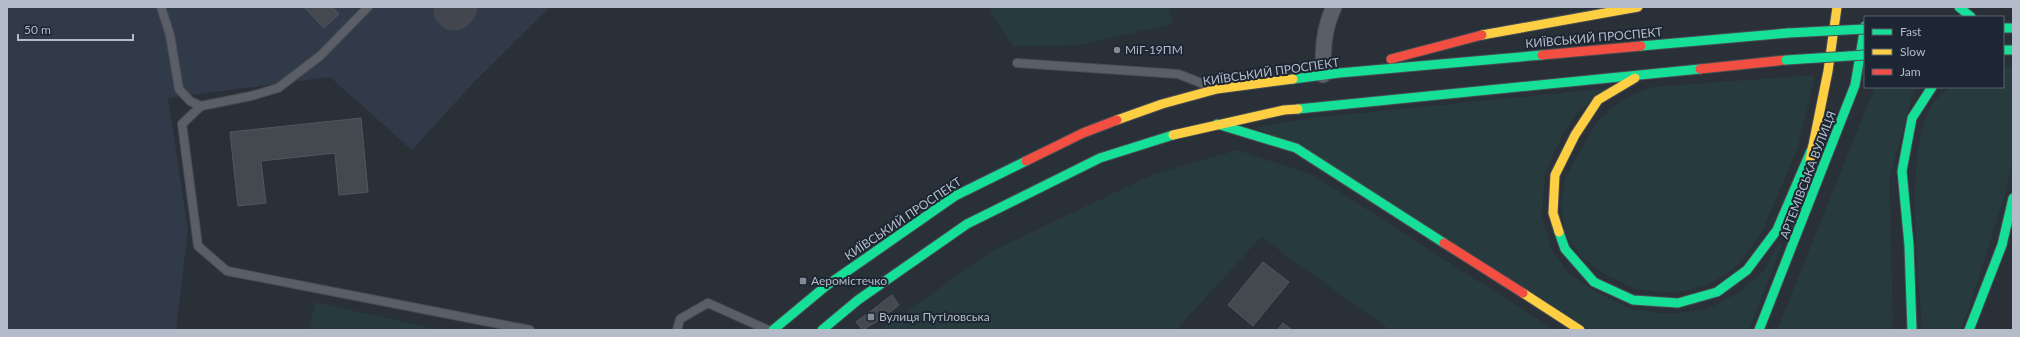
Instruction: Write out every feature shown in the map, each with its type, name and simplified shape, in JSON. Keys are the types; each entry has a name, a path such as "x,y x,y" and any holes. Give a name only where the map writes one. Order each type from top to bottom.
{"main road":[{"path":"1339,73 1465,38 1638,7"},
{"path":"1790,255 1828,71 1837,7"},
{"path":"1959,7 1970,16"},
{"name":"КИЇВСЬКИЙ ПРОСПЕКТ","path":"773,330 826,286 955,196 1083,133 1162,104 1217,90 1339,73 1864,27"},
{"name":"АРТЕМІВСЬКА ВУЛИЦЯ","path":"1759,330 1790,255 1856,85 1864,33"},
{"path":"822,330 858,300 967,224 1100,158 1215,121 1284,110 1786,60 1864,55"},
{"path":"1640,75 1598,100 1574,135 1555,175 1553,213 1565,249 1594,282 1633,300 1678,303 1718,292 1747,270 1777,230 1813,146"},
{"path":"1912,330 1909,245 1902,171 1912,118 1931,88"},
{"path":"1208,103 1217,90"},
{"path":"1162,104 1175,109"},
{"path":"1172,134 1179,121"},
{"path":"1215,121 1296,148 1580,330"},
{"path":"1969,330 2002,245 2013,198"}],"street":[{"path":"1323,75 1323,43 1326,22 1334,7"}],"lane":[{"path":"161,7 170,35 179,89 190,102 201,106 252,96 278,88 320,56 368,7"},
{"path":"1017,63 1178,74 1217,90"},
{"path":"201,106 182,124 198,246 227,271 530,330"},
{"path":"677,330 680,319 708,303 768,330"}],"shaded area":[{"path":"7,7 550,7 474,82 412,150 330,77 168,98 188,230 176,330 7,330"}],"green space":[{"path":"992,7 1168,7 1173,24 1079,45 1013,46 990,12"},
{"path":"2004,65 2013,66 2013,155 2007,188 1968,312 1959,330 1922,330 1916,246 1916,178 1919,147 1924,121 1934,102 1948,88 2004,88"},
{"path":"1815,75 1798,147 1762,232 1737,266 1709,285 1675,293 1635,289 1599,271 1581,257 1565,233 1561,203 1566,176 1597,121 1623,99 1652,87"},
{"path":"1610,88 1577,112 1559,142 1545,175 1542,216 1552,251 1570,274 1592,290 1631,309 1670,314 1707,309 1740,292 1765,269 1778,244 1782,245 1749,330 1591,330 1299,144 1253,128 1311,118"},
{"path":"1875,88 1915,88 1889,180 1893,319 1891,330 1777,330"},
{"path":"1237,150 1315,176 1554,330 1390,330 1261,237 1176,330 880,330 992,251 1154,174"},
{"path":"315,302 440,330 309,330"}],"building":[{"path":"304,7 332,7 339,14 324,28"},
{"path":"361,118 368,192 339,195 335,153 261,161 266,203 238,206 230,132"},
{"path":"1263,262 1289,282 1253,326 1228,305"},
{"path":"892,295 899,305 882,318 875,308"},
{"path":"875,308 882,318 863,330 856,322"},
{"path":"1283,323 1292,330 1277,330"}],"taxiway":[{"path":"454,10 457,7"}],"traffic: fast":[{"path":"1959,7 1970,16"},
{"path":"2004,28 2013,28"},
{"path":"1788,33 1864,29"},
{"path":"1759,330 1855,85 1864,32"},
{"path":"1641,46 1788,33"},
{"path":"2004,50 2013,50"},
{"path":"1293,79 1339,73 1542,55"},
{"path":"1786,60 1864,55"},
{"path":"1298,109 1700,69"},
{"path":"1912,330 1909,245 1902,171 1912,118 1931,88"},
{"path":"1217,124 1296,148 1444,243"},
{"path":"822,330 858,300 967,224 1100,158 1173,135"},
{"path":"1559,232 1565,249 1594,282 1633,300 1678,303 1717,292 1747,270 1777,230 1813,146"},
{"path":"773,330 826,286 955,196 1026,161"},
{"path":"1969,330 2002,245 2013,198"}],"traffic: slow":[{"path":"1482,35 1638,7"},
{"path":"1810,160 1828,71 1837,7"},
{"path":"1559,232 1553,213 1555,175 1575,135 1598,100 1635,78"},
{"path":"1117,120 1162,104 1217,89 1293,79"},
{"path":"1173,135 1284,110 1298,109"},
{"path":"1523,293 1580,330"}],"traffic: jam":[{"path":"1391,59 1482,35"},
{"path":"1542,55 1641,46"},
{"path":"1700,69 1786,60"},
{"path":"1026,161 1083,133 1117,120"},
{"path":"1444,243 1523,293"}],"place":[{"name":"МіГ-19ПМ","path":"1117,50"},
{"name":"Аеромістечко","path":"803,281"},
{"name":"Вулиця Путіловська","path":"871,317"}]}
